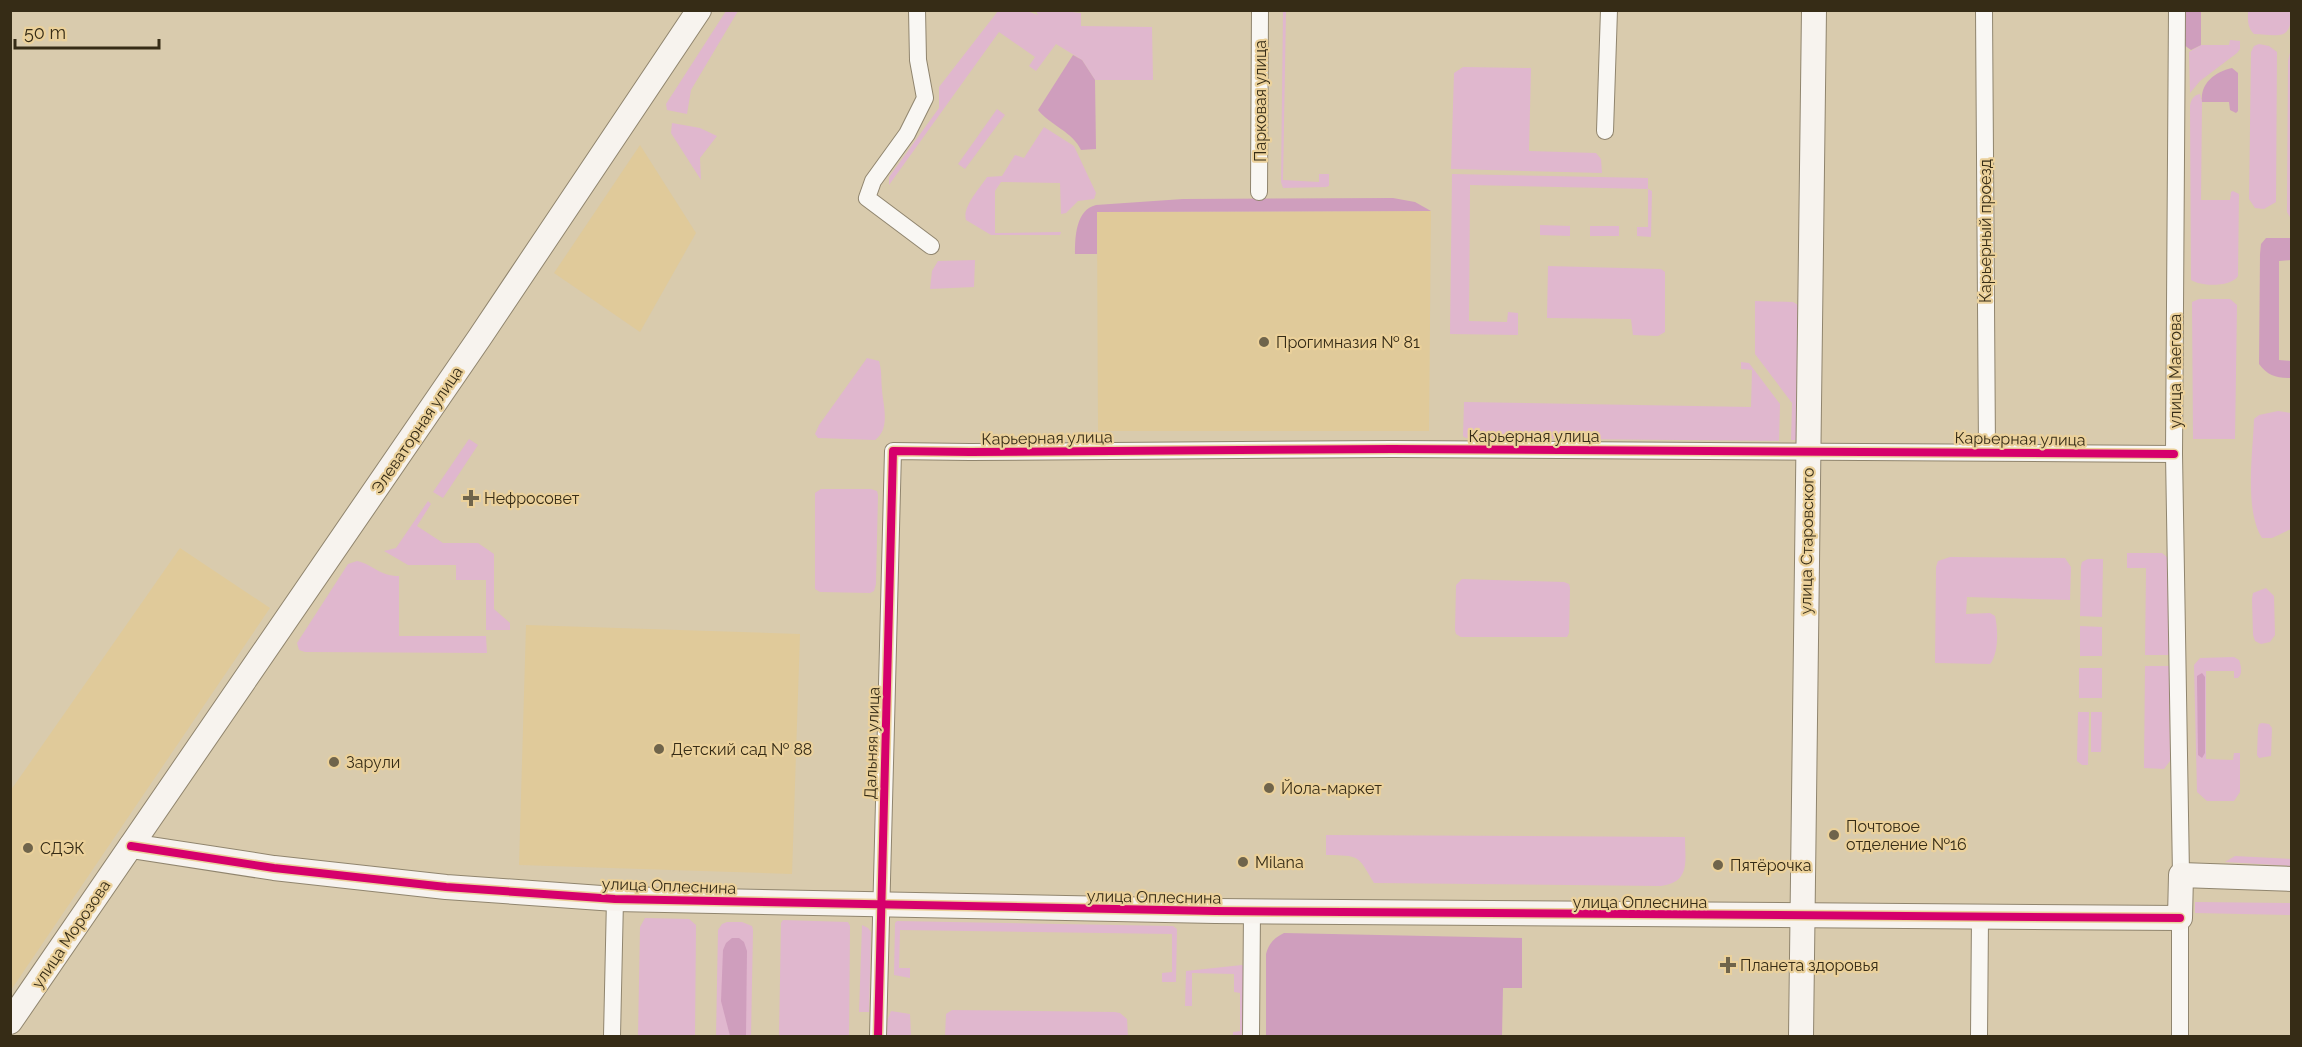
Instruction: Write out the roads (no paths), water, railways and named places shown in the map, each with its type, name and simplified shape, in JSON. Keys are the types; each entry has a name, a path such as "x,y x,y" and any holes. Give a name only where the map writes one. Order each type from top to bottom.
{"street":[{"name":"Элеваторная улица","path":"131,846 487,327 699,10"},
{"path":"917,10 918,60 925,98 907,134 873,181 867,198 932,246"},
{"name":"Парковая улица","path":"1260,10 1260,192"},
{"path":"1605,131 1609,10"},
{"name":"улица Старовского","path":"1801,1036 1814,10"},
{"name":"Карьерный проезд","path":"1984,10 1987,451"},
{"name":"улица Маегова","path":"2176,10 2174,454 2181,875"},
{"name":"Карьерная улица","path":"893,451 1334,448 2174,454"},
{"name":"Дальняя улица","path":"878,1036 893,451"},
{"name":"улица Оплеснина","path":"131,846 343,876 615,898 1251,911 2180,918"},
{"name":"улица Морозова","path":"10,1022 131,846"},
{"path":"2180,1036 2181,875 2292,879"},
{"path":"612,1036 615,898"},
{"path":"1251,911 1251,1036"},
{"path":"1979,1036 1980,918"}],"place":[{"name":"Прогимназия № 81","path":"1264,342"},
{"name":"Нефросовет","path":"471,498"},
{"name":"Детский сад № 88","path":"659,749"},
{"name":"Зарули","path":"334,762"},
{"name":"Йола-маркет","path":"1269,788"},
{"name":"Почтовое отделение №16","path":"1834,835"},
{"name":"СДЭК","path":"28,848"},
{"name":"Milana","path":"1243,862"},
{"name":"Пятёрочка","path":"1718,865"},
{"name":"Планета здоровья","path":"1728,965"}]}
